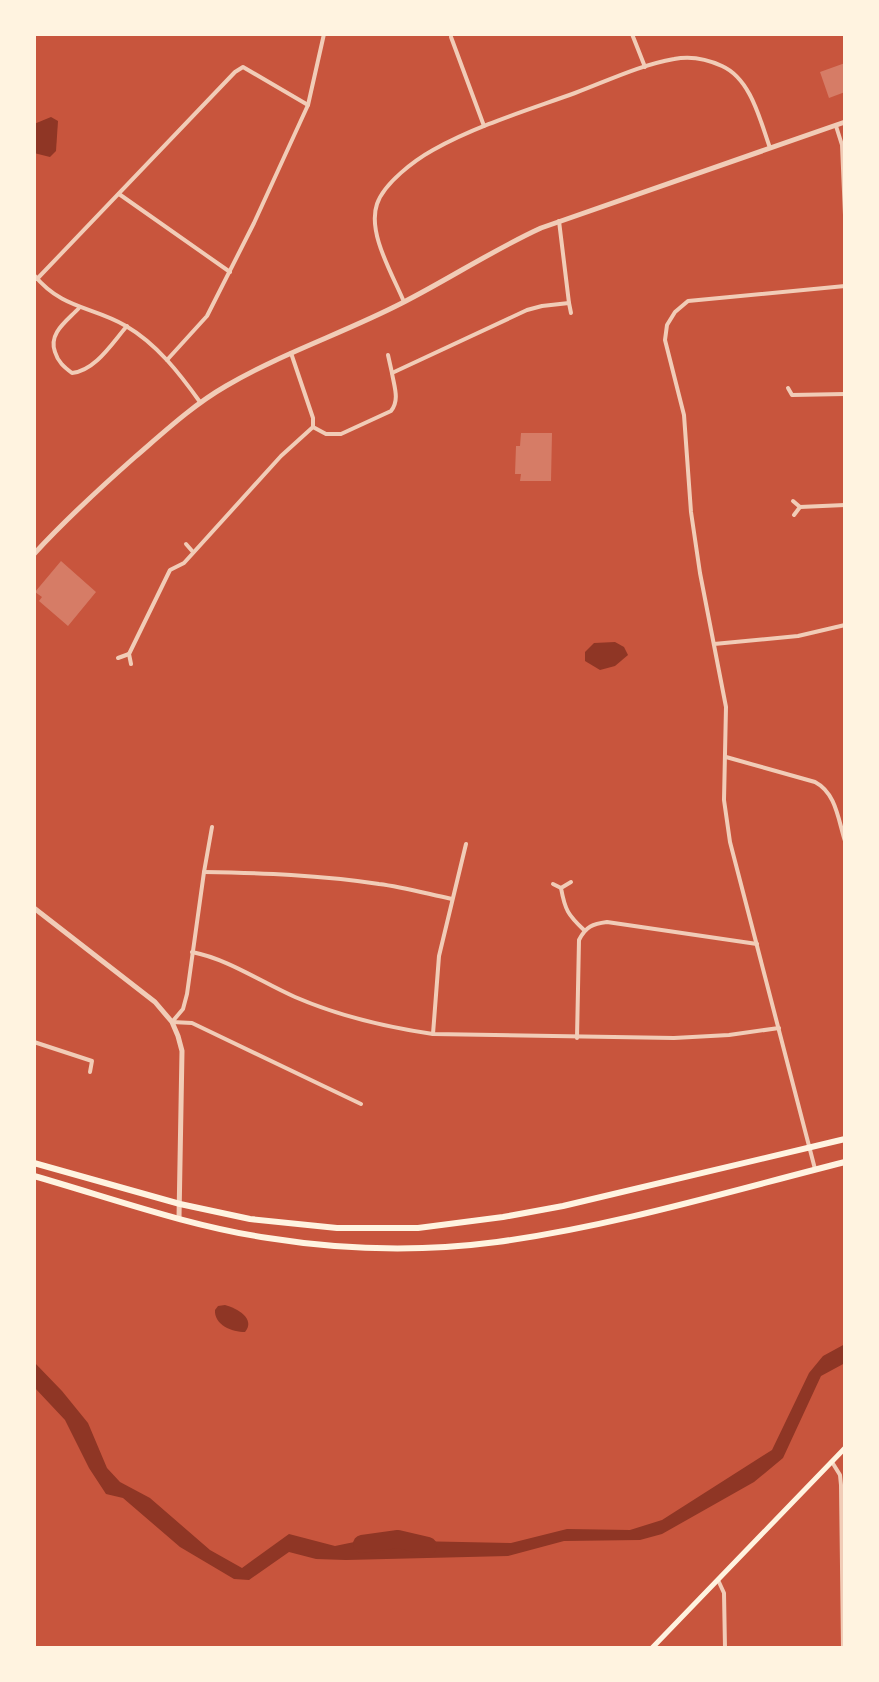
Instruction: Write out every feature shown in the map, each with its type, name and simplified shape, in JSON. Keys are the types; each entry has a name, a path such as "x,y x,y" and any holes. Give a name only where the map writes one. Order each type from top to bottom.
{"highway":[{"path":"34,1163 180,1204 250,1219 298,1225 418,1228 563,1206 845,1139"},
{"path":"34,1176 179,1218 267,1238 358,1248 496,1242 591,1226 845,1162"}],"main road":[{"path":"652,1648 844,1451"}],"street":[{"path":"167,360 207,316 254,223 308,105 324,34"},
{"path":"632,34 645,67"},
{"path":"451,37 484,126"},
{"path":"404,302 377,234 378,200 405,168 433,150 484,126 645,67 676,58 704,59 725,67 741,80 770,148"},
{"path":"200,402 167,360 127,326 64,301 36,277 235,72 243,67 308,105"},
{"path":"34,554 86,502 200,402 251,372 404,302 509,242 559,221 845,122"},
{"path":"836,126 842,145 845,215"},
{"path":"119,194 230,272"},
{"path":"559,221 571,313"},
{"path":"815,1169 730,842 724,800 726,707 691,512 684,415 665,340 667,325 675,312 688,301 845,286"},
{"path":"392,373 527,310 569,303"},
{"path":"79,308 54,335 52,345 57,360 72,373 91,366 127,326"},
{"path":"131,664 129,654 170,570 184,563 281,456 313,427 313,418 291,353"},
{"path":"313,427 326,434 341,434 391,411 396,398 388,355"},
{"path":"788,388 792,395"},
{"path":"792,395 845,394"},
{"path":"789,402 792,395"},
{"path":"793,501 800,507 845,505"},
{"path":"794,515 800,507"},
{"path":"186,544 193,552"},
{"path":"714,644 798,636 845,625"},
{"path":"118,658 129,654"},
{"path":"726,757 824,787 831,795 845,841"},
{"path":"172,1022 183,1009 187,994 212,827"},
{"path":"433,1034 439,956 466,844"},
{"path":"204,872 321,877 382,884 452,899"},
{"path":"561,888 571,882"},
{"path":"553,884 561,888"},
{"path":"561,888 566,911 584,931"},
{"path":"34,908 155,1002 172,1022 182,1051 179,1218"},
{"path":"577,1038 579,940 584,931 596,924 607,922 757,944"},
{"path":"192,952 209,956 327,1010 396,1029 433,1034 674,1038 779,1028"},
{"path":"172,1022 192,1023 361,1104"},
{"path":"34,1042 92,1061 90,1072"},
{"path":"832,1462 840,1475 841,1485 843,1648"},
{"path":"718,1580 724,1593 725,1648"}],"shaded area":[{"path":"51,117 58,121 56,151 50,157 34,153 34,124"},
{"path":"615,642 624,647 628,655 615,666 600,670 585,661 585,652 594,643"},
{"path":"225,1305 240,1311 247,1319 245,1332 230,1329 217,1320 215,1310"},
{"path":"845,1344 845,1363 821,1376 783,1458 754,1482 662,1534 640,1540 564,1541 508,1556 346,1560 316,1559 289,1552 249,1580 234,1579 180,1547 123,1498 106,1494 65,1420 34,1387 34,1362 88,1423 107,1468 120,1482 150,1498 210,1550 242,1568 289,1534 335,1546 364,1540 511,1543 567,1529 630,1530 662,1520 772,1450 809,1373 823,1356"}],"building":[{"path":"845,63 845,92 829,98 820,72"},
{"path":"521,433 552,433 551,481 520,481 521,474 515,474 516,446 520,446"},
{"path":"61,561 96,592 68,626 39,601 42,597 35,592"}],"waterway":[{"path":"362,1544 398,1539 428,1546"}]}
